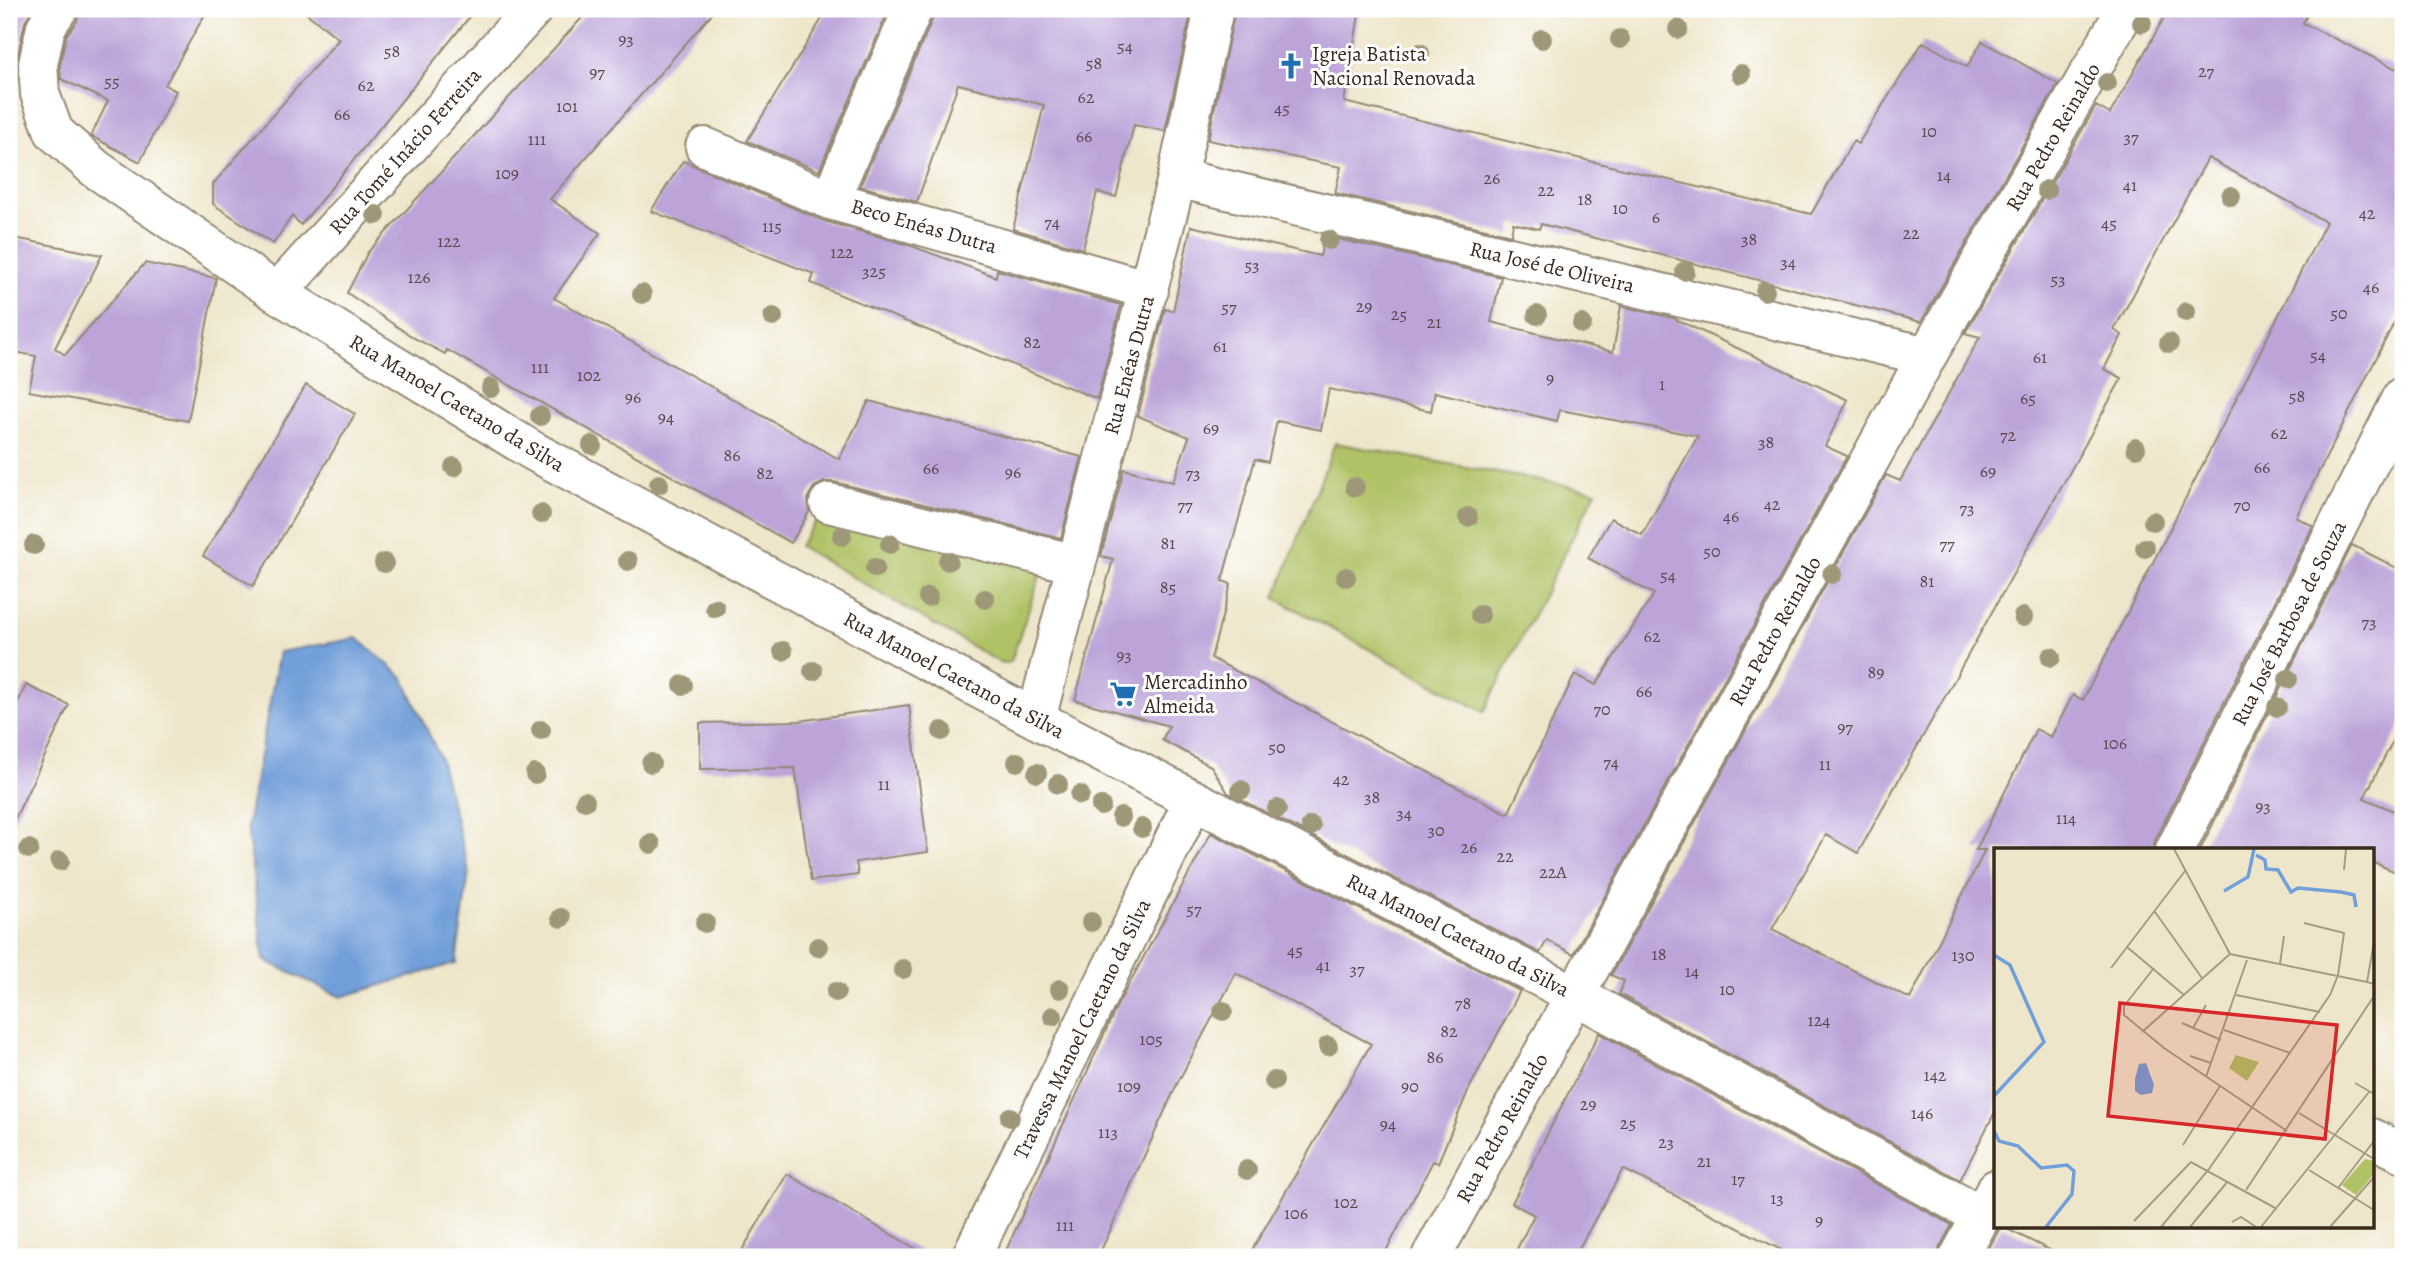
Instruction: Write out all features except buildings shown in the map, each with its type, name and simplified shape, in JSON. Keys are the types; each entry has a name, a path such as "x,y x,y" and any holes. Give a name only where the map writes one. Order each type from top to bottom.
{"street":[{"name":"Rua Tomé Inácio Ferreira","path":"277,293 533,9"},
{"path":"830,200 913,9"},
{"name":"Rua Enéas Dutra","path":"1035,719 1149,290 1214,9"},
{"name":"Rua Pedro Reinaldo","path":"1431,1257 1927,356 2126,9"},
{"name":"Rua Manoel Caetano da Silva","path":"52,18 38,64 40,94 54,132 96,169 277,293 533,452 1193,801 1988,1203"},
{"name":"Beco Enéas Dutra","path":"705,147 830,200 1149,290"},
{"name":"Rua José de Oliveira","path":"1177,178 1927,356"},
{"name":"Rua José Barbosa de Souza","path":"2176,848 2403,396"},
{"path":"829,503 1076,564"},
{"name":"Travessa Manoel Caetano da Silva","path":"971,1257 1193,801"},
{"path":"2374,1139 2403,1153"},
{"path":"1959,1257 1988,1203"}],"green space":[{"path":"1335,443 1596,491 1484,712 1275,598"},
{"path":"824,509 1044,564 1011,661 999,662 799,546"}],"water":[{"path":"357,638 403,677 440,758 469,872 456,963 341,997 264,960 247,826 279,652"}],"place":[{"name":"Igreja Batista Nacional Renovada","path":"1291,66"},
{"name":"Mercadinho Almeida","path":"1123,694"}]}
